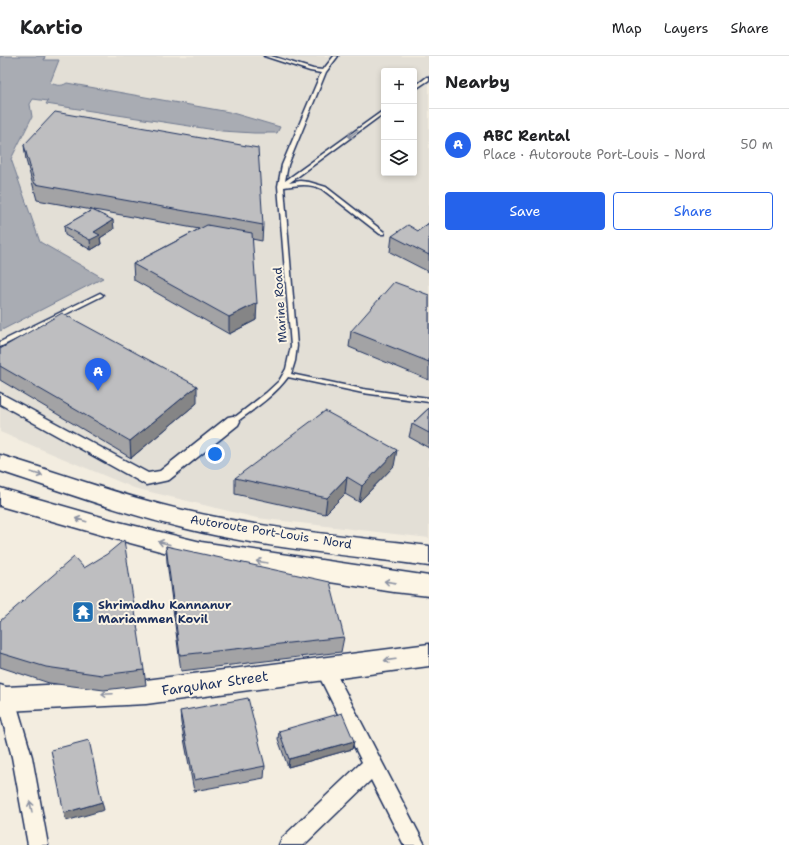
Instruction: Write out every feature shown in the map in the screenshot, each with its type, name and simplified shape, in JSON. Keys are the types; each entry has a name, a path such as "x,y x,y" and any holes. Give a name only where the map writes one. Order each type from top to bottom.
{"highway":[{"name":"Autoroute Port-Louis - Nord","path":"0,462 136,506 209,525 277,536 429,556"},
{"path":"0,497 119,531 201,552 394,582 429,586"}],"street":[{"path":"0,398 146,479 164,476 233,421"},
{"name":"Farquhar Street","path":"3,698 146,692 429,655"},
{"path":"324,668 415,845"},
{"path":"3,698 22,757 38,845"},
{"path":"288,845 374,764"}],"lane":[{"path":"266,56 312,70 324,72"},
{"name":"Marine Road","path":"233,421 277,386 287,375 292,361 294,346 281,186 285,165 324,72 336,56"},
{"path":"417,87 429,78"},
{"path":"281,186 381,113"},
{"path":"281,186 299,182 317,185 324,188 382,233"},
{"path":"0,345 100,295"},
{"path":"287,375 364,391 429,400"}],"shaded area":[{"path":"0,56 45,56 44,60 59,60 50,83 61,85 67,83 229,112 280,127 277,133 222,131 46,104 48,101 33,99 30,104 32,117 11,159 40,242 103,278 0,331"},
{"path":"45,56 429,56 429,538 257,518 134,488 0,432 0,331 102,278 40,242 11,159 32,117 30,104 33,99 57,85 50,83 43,60"}],"building":[{"path":"55,112 258,148 263,225 35,184 24,145"},
{"path":"92,210 113,220 94,232 100,235 90,240 64,226"},
{"path":"429,223 429,255 392,236 408,225 418,231"},
{"path":"207,225 252,233 257,303 229,317 133,264"},
{"path":"394,282 429,295 429,362 351,331"},
{"path":"62,313 197,386 130,441 0,366 0,349"},
{"path":"429,408 429,433 412,424"},
{"path":"325,411 397,450 362,486 347,477 327,498 235,478"},
{"name":"Shrimadhu Kannanur Mariammen Kovil","path":"124,540 144,670 102,675 46,667 0,653 0,621 74,557 84,568 107,554"},
{"path":"166,546 330,582 344,637 180,655"},
{"path":"248,698 265,766 194,780 180,711"},
{"path":"342,713 354,741 289,759 279,731"},
{"path":"89,740 102,802 64,813 51,750"}],"place":[{"name":"ABC Rental","path":"98,391"},
{"name":"Shrimadhu Kannanur Mariammen Kovil","path":"83,612"}]}
